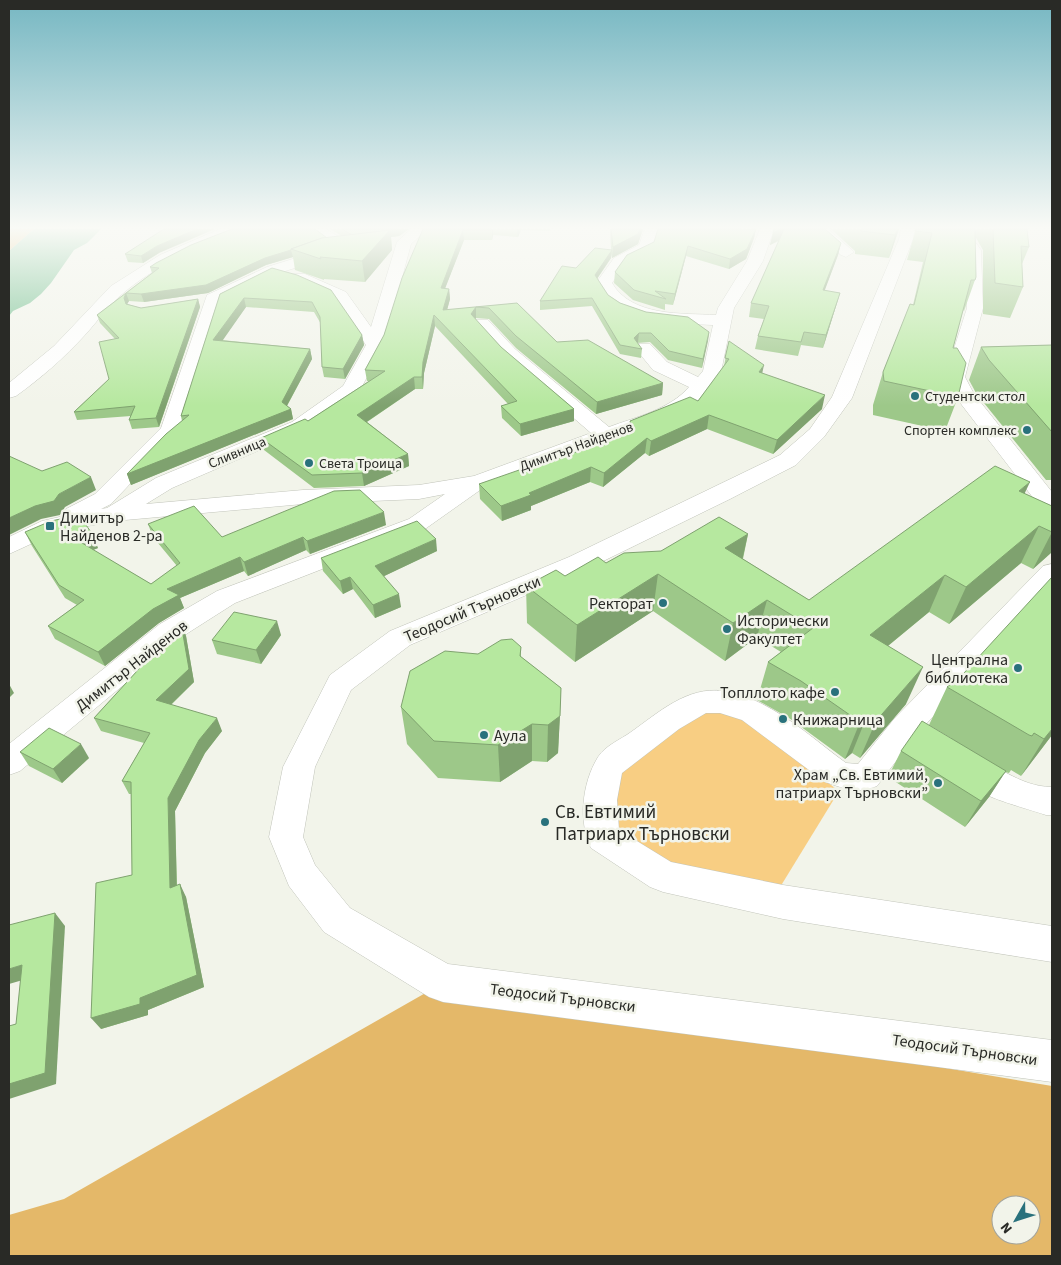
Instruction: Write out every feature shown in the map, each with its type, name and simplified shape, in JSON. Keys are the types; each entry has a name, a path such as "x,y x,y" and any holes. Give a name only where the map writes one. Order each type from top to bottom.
{"street":[{"path":"9,392 26,380 88,321 104,301 120,288"},
{"path":"194,302 213,299 236,288"},
{"path":"325,288 340,295 375,345"},
{"name":"Сливница","path":"9,546 50,526 114,514 164,483 299,426 351,390 375,345 391,288"},
{"path":"607,288 613,298 629,308 723,321"},
{"name":"Димитър Найденов","path":"114,514 303,497 419,492 479,482 607,436 686,403 702,386 712,372 726,308 738,288"},
{"name":"Теодосий Търновски","path":"885,288 842,398 817,433 788,460 721,509 590,570 400,638 340,683 299,766 286,837 302,874 337,920 443,982 901,1040 1052,1062"},
{"path":"975,288 975,308 955,377 965,396 1052,508"},
{"path":"50,526 103,499 171,430 202,339 213,299"},
{"path":"482,324 509,353 607,436"},
{"path":"644,348 660,366 702,386"},
{"name":"Димитър Найденов","path":"9,762 170,631 226,597 417,524 479,482"},
{"path":"1048,581 924,739 866,777 849,777 836,773 753,712 740,705 719,700 693,706 678,713 612,764 600,795 603,838 663,876 783,902 1052,944"},
{"path":"924,739 994,784 1046,801 1052,801"}],"shaded area":[{"path":"9,288 46,288 30,303 13,311 9,316"},
{"path":"711,695 839,791 774,897 667,872 606,833 619,765"},
{"path":"443,983 1052,1086 1052,1256 9,1256 9,1215 64,1199"}],"building":[{"path":"133,288 184,288 141,294 126,293"},
{"path":"232,288 327,288 331,290 362,335 343,369 322,367 320,317 312,302 244,298 213,340 310,349 282,402 291,409 127,474 166,434 189,415 181,416 220,294"},
{"path":"399,288 449,289 443,310 517,303 557,342 588,340 663,383 597,402 516,336 489,308 476,307 471,314 501,347 574,409 520,424 501,406 517,401 434,315 423,362 422,377 414,377 357,415 408,454 362,473 312,475 261,438 305,419 308,421 385,371 365,370 384,335"},
{"path":"548,288 603,288 608,295 620,303 646,312 688,317 709,332 703,359 669,351 651,333 639,333 634,338 642,349 620,345 592,298 540,301"},
{"path":"632,288 677,288 675,294 655,291 666,299"},
{"path":"758,288 824,288 823,290 840,293 826,335 804,332 801,342 758,336 769,306 751,303"},
{"path":"918,288 969,288 953,348 957,348 966,363 958,397 884,381 883,372 910,304 914,305"},
{"path":"126,293 124,298 126,304 141,308 198,299 156,418 129,420 135,406 74,412 109,379 99,342 119,338 97,315"},
{"path":"729,341 764,365 759,372 825,395 777,440 709,415 651,441 647,438 604,473 591,467 529,493 531,495 501,506 479,484 545,461 547,463 605,441 632,428 630,421 690,397 698,401 729,359 725,358"},
{"path":"1052,345 1052,432 989,360 981,347"},
{"path":"9,456 42,471 67,462 91,477 59,494 54,501 35,506 9,518"},
{"path":"995,466 1030,482 1019,491 1052,506 1052,532 1039,526 966,587 945,575 870,635 923,667 876,721 867,716 860,722 801,681 768,662 813,628 767,600 733,623 658,574 577,625 526,586 556,570 565,576 598,557 606,563 624,553 661,551 719,517 748,534 725,548 809,600"},
{"path":"360,490 384,512 307,541 303,537 244,562 240,557 167,589 179,595 153,609 98,652 48,626 84,600 59,585 25,532 51,521 79,515 93,535 77,540 151,584 180,563 148,524 194,506 222,537 334,491"},
{"path":"417,521 436,539 375,566 399,594 373,605 350,577 340,581 321,558"},
{"name":"Централна библиотека","path":"1052,577 1052,729 1044,739 1034,733 1032,736 1029,735 947,687 951,684 953,685"},
{"path":"234,612 277,621 256,650 212,640"},
{"path":"181,623 189,669 156,700 217,718 199,740 168,798 170,888 180,884 197,975 140,998 140,1004 91,1018 96,883 132,875 131,782 122,781 150,733 94,718"},
{"path":"512,639 521,647 520,656 561,688 560,716 548,725 532,724 498,745 434,741 401,707 410,671 445,651 478,654 501,640"},
{"path":"922,721 1006,771 981,801 901,751"},
{"path":"49,728 81,744 53,769 20,752"},
{"path":"55,913 45,1073 9,1084 9,1026 16,1024 22,965 9,969 9,925"}],"place":[{"name":"Студентски стол","path":"915,396"},
{"name":"Спортен комплекс","path":"1027,430"},
{"name":"Света Троица","path":"309,463"},
{"name":"Димитър Найденов 2-ра","path":"50,526"},
{"name":"Ректорат","path":"663,603"},
{"name":"Исторически Факултет","path":"727,629"},
{"name":"Централна библиотека","path":"1018,668"},
{"name":"Топллото кафе","path":"835,692"},
{"name":"Книжарница","path":"783,719"},
{"name":"Аула","path":"484,735"},
{"name":"Храм „Св. Евтимий, патриарх Търновски”","path":"938,783"},
{"name":"Св. Евтимий Патриарх Търновски","path":"545,822"}]}
